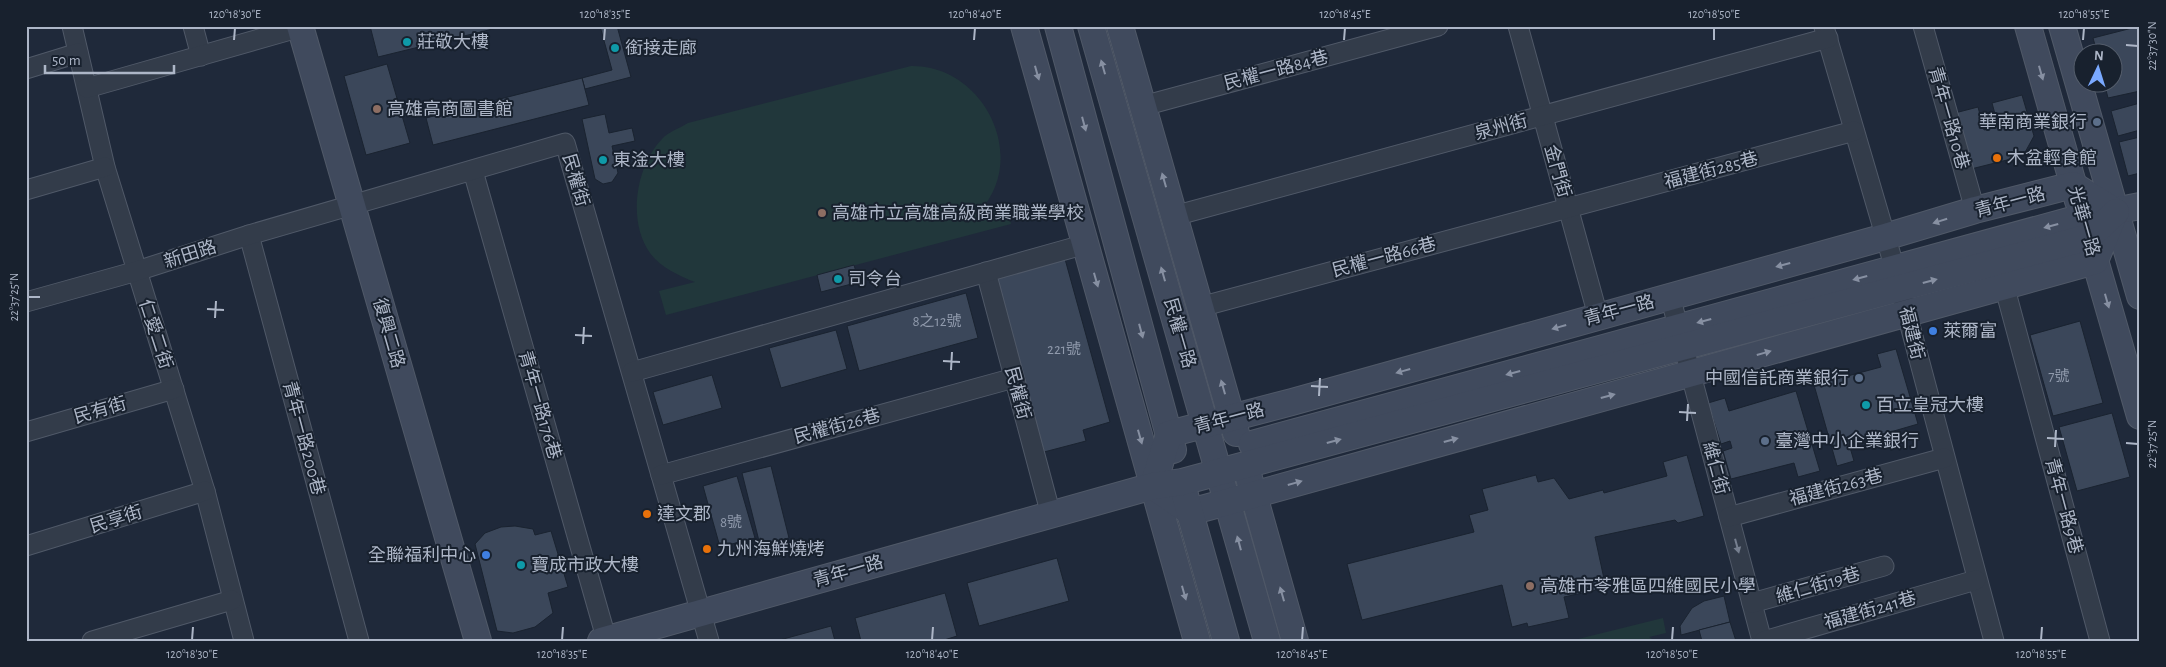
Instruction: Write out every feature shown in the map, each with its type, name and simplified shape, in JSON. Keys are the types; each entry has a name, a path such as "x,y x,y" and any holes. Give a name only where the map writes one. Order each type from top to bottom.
{"street":[{"name":"仁愛二街","path":"72,26 105,167 205,491 244,641"},
{"path":"193,26 201,56"},
{"path":"1024,26 1197,641"},
{"name":"民權一路","path":"1058,26 1226,641"},
{"name":"民權一路","path":"1091,26 1267,641"},
{"name":"民權一路","path":"1120,26 1295,641"},
{"name":"民權一路84巷","path":"1143,106 1438,26"},
{"name":"金門街","path":"1518,26 1598,316"},
{"name":"青年一路10巷","path":"1923,26 1975,210"},
{"name":"光華一路","path":"2028,26 2140,416"},
{"name":"光華一路","path":"2062,26 2128,209 2140,296"},
{"path":"86,88 300,27"},
{"name":"復興二路","path":"300,27 478,641"},
{"name":"泉州街","path":"1174,216 1543,116 1826,32"},
{"name":"福建街","path":"1826,32 1901,290 1976,580 1994,641"},
{"path":"26,69 78,53"},
{"name":"福建街285巷","path":"1568,208 1854,131"},
{"name":"民權街","path":"352,205 565,143 709,641"},
{"path":"26,190 105,167"},
{"name":"青年一路176巷","path":"473,171 605,640"},
{"path":"2073,185 2128,209 2089,238"},
{"name":"青年一路","path":"1153,486 1169,434 1292,402 1885,238 1975,210 2073,185"},
{"name":"新田路","path":"26,302 137,272 249,235 352,205"},
{"name":"民權一路66巷","path":"1200,307 1568,208"},
{"name":"青年一路","path":"1190,512 1690,373 1901,290 2004,285 2089,238 2128,209"},
{"name":"青年一路200巷","path":"249,235 358,641"},
{"name":"青年一路","path":"605,640 1153,486 1179,473 1681,337 1901,290 2089,238"},
{"path":"632,372 1086,244"},
{"name":"民權街","path":"986,272 1051,515"},
{"name":"青年一路9巷","path":"2004,285 2100,641"},
{"name":"維仁街","path":"1670,296 1763,641"},
{"path":"1471,352 1493,428"},
{"name":"民權街26巷","path":"661,475 1014,378"},
{"name":"民有街","path":"26,432 174,389"},
{"name":"福建街263巷","path":"1729,517 1944,458"},
{"path":"1153,486 1190,512"},
{"name":"民享街","path":"26,546 205,491"},
{"name":"維仁街19巷","path":"1752,603 1884,566"},
{"name":"福建街241巷","path":"1763,641 1823,633 1976,580"},
{"path":"92,641 232,600"}],"green space":[{"path":"911,66 937,70 960,81 978,98 992,118 999,142 1000,166 994,190 979,212 1006,202 1011,224 666,315 659,291 695,282 670,271 654,258 643,240 639,225 637,210 641,178 653,150 662,139 688,123"},
{"path":"1663,618 1666,633 1649,637 1655,641 1570,641"}],"building":[{"name":"莊敬大樓","path":"370,26 505,26 378,57"},
{"name":"銜接走廊","path":"600,26 617,26 631,77 585,89 582,78 612,70"},
{"path":"2140,26 2140,91 2108,98 2106,92 2124,92 2124,42 2094,42 2093,38"},
{"name":"高雄高商圖書館","path":"387,64 410,143 366,155 344,76"},
{"path":"582,78 589,105 433,145 426,118"},
{"path":"2022,95 2034,136 2023,156 1967,170 1951,114 1978,107 1984,130 1998,125 1992,103"},
{"path":"2140,103 2140,130 2118,136 2111,111"},
{"name":"東淦大樓","path":"605,114 609,133 632,128 635,141 612,146 618,173 612,182 603,184 595,179 582,119"},
{"path":"2140,137 2140,173 2128,176 2119,142"},
{"path":"1065,259 1110,422 1083,430 1086,441 1044,452 995,276"},
{"name":"司令台","path":"854,265 859,282 821,292 817,275"},
{"path":"966,293 978,338 859,371 847,326"},
{"path":"2080,321 2103,403 2053,416 2030,335"},
{"path":"836,330 847,369 781,388 769,348"},
{"name":"百立皇冠大樓","path":"1896,349 1918,424 1849,444 1854,461 1837,466 1814,385 1881,367 1877,354"},
{"path":"712,375 722,408 663,425 653,392"},
{"path":"1796,391 1820,471 1798,477 1794,463 1731,479 1723,451 1732,448 1730,441 1721,444 1708,403 1725,398 1729,411"},
{"path":"2112,413 2130,477 2077,491 2059,427"},
{"path":"1687,455 1704,516 1678,523 1675,520 1595,537 1606,588 1564,597 1569,618 1528,627 1527,623 1512,627 1502,585 1362,620 1347,564 1474,532 1469,515 1488,510 1482,489 1536,475 1538,482 1554,478 1569,499 1603,490 1604,493 1667,476 1663,462"},
{"path":"771,466 789,538 760,545 742,473"},
{"path":"737,476 755,538 720,547 703,486"},
{"name":"寶成市政大樓","path":"515,526 533,529 535,535 551,531 568,587 548,593 553,613 535,627 513,633 497,631 475,544 485,533 501,527"},
{"path":"1057,558 1069,601 979,626 967,583"},
{"path":"945,593 957,636 941,641 861,641 855,618"},
{"path":"1724,596 1730,622 1681,635 1680,626 1692,608 1704,601"},
{"path":"1730,622 1736,641 1702,641 1699,630"},
{"path":"831,626 835,641 776,641"}],"place":[{"name":"莊敬大樓","path":"407,42"},
{"name":"銜接走廊","path":"615,48"},
{"name":"高雄高商圖書館","path":"377,109"},
{"name":"華南商業銀行","path":"2097,122"},
{"name":"木盆輕食館","path":"1997,158"},
{"name":"東淦大樓","path":"603,160"},
{"name":"高雄市立高雄高級商業職業學校","path":"822,213"},
{"name":"司令台","path":"838,279"},
{"name":"萊爾富","path":"1933,331"},
{"name":"中國信託商業銀行","path":"1859,378"},
{"name":"百立皇冠大樓","path":"1866,405"},
{"name":"臺灣中小企業銀行","path":"1765,441"},
{"name":"達文郡","path":"647,514"},
{"name":"九州海鮮燒烤","path":"707,549"},
{"name":"全聯福利中心","path":"486,555"},
{"name":"寶成市政大樓","path":"521,565"},
{"name":"高雄市苓雅區四維國民小學","path":"1530,586"}]}
